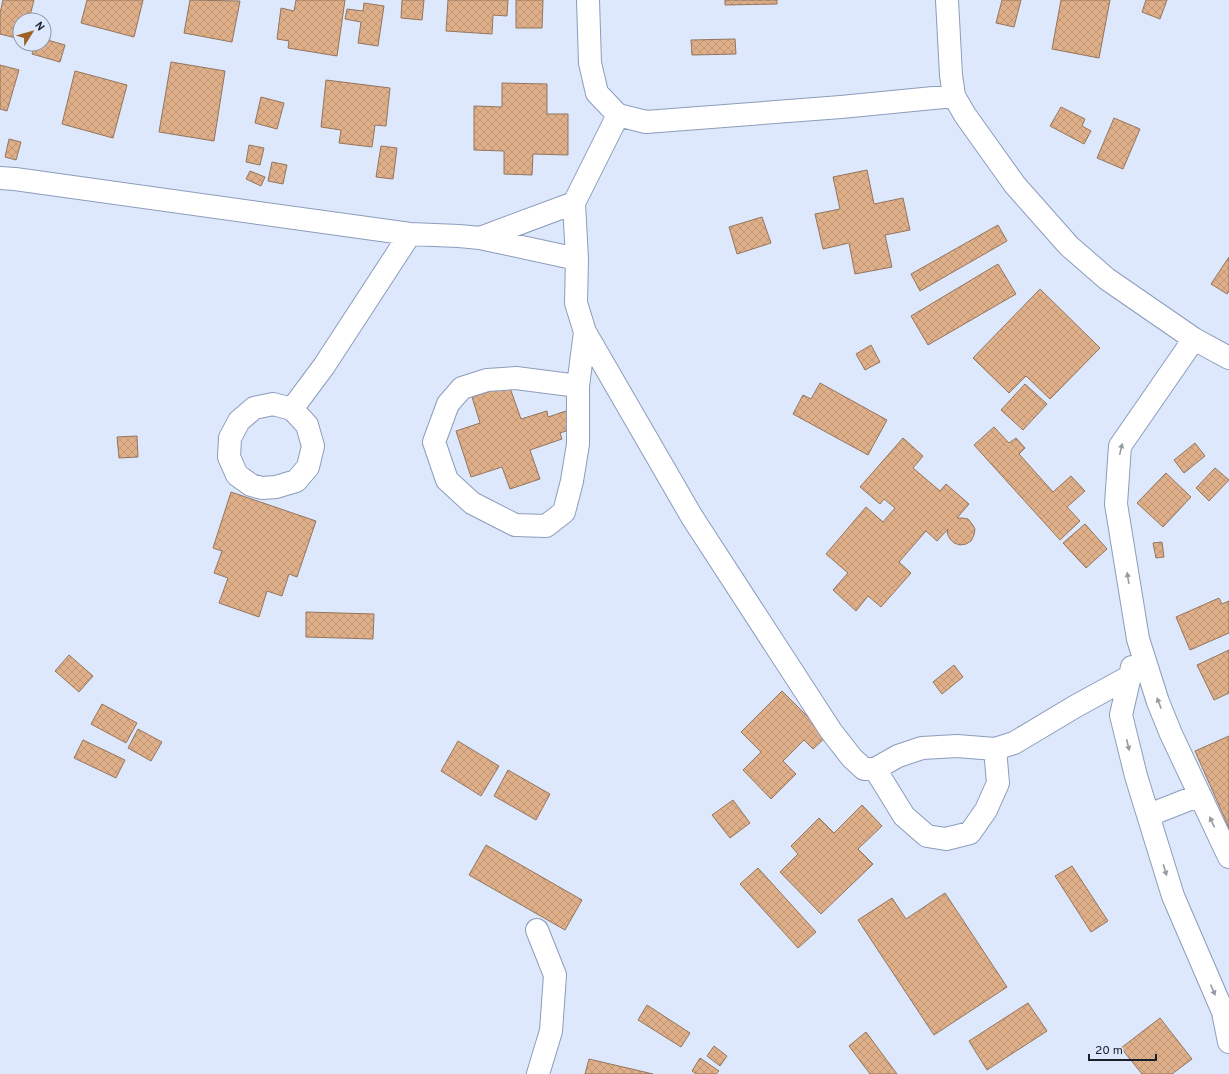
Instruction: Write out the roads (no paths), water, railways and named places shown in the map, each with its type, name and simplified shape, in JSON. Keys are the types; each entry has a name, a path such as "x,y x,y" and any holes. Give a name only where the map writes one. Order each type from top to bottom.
{"street":[{"path":"588,0 590,63 597,93 618,115 646,122 841,107 954,96"},
{"path":"946,0 950,75 954,96 965,115 1015,185 1069,246 1107,279 1194,340 1229,358"},
{"path":"618,115 574,202 577,259 576,303 584,332 692,517 831,731 852,758 864,769 875,769 898,756 922,748 957,746 995,749 1014,743 1076,706 1129,677"},
{"path":"0,178 410,234 480,238 577,259"},
{"path":"480,238 574,202"},
{"path":"292,409 324,366 410,234"},
{"path":"578,386 516,378 487,380 462,388 448,404 434,442 447,480 472,503 515,526 546,526 564,512 572,481 578,444 578,386 584,332"},
{"path":"1194,340 1120,446 1116,504 1138,639 1158,702 1229,857"},
{"path":"1138,639 1121,715 1136,776 1173,896 1223,1012 1229,1042"},
{"path":"875,769 904,816 927,836 946,839 970,832 986,810 998,783 995,749"},
{"path":"1149,815 1200,795"},
{"path":"537,930 555,975 551,1031 538,1074"}]}
